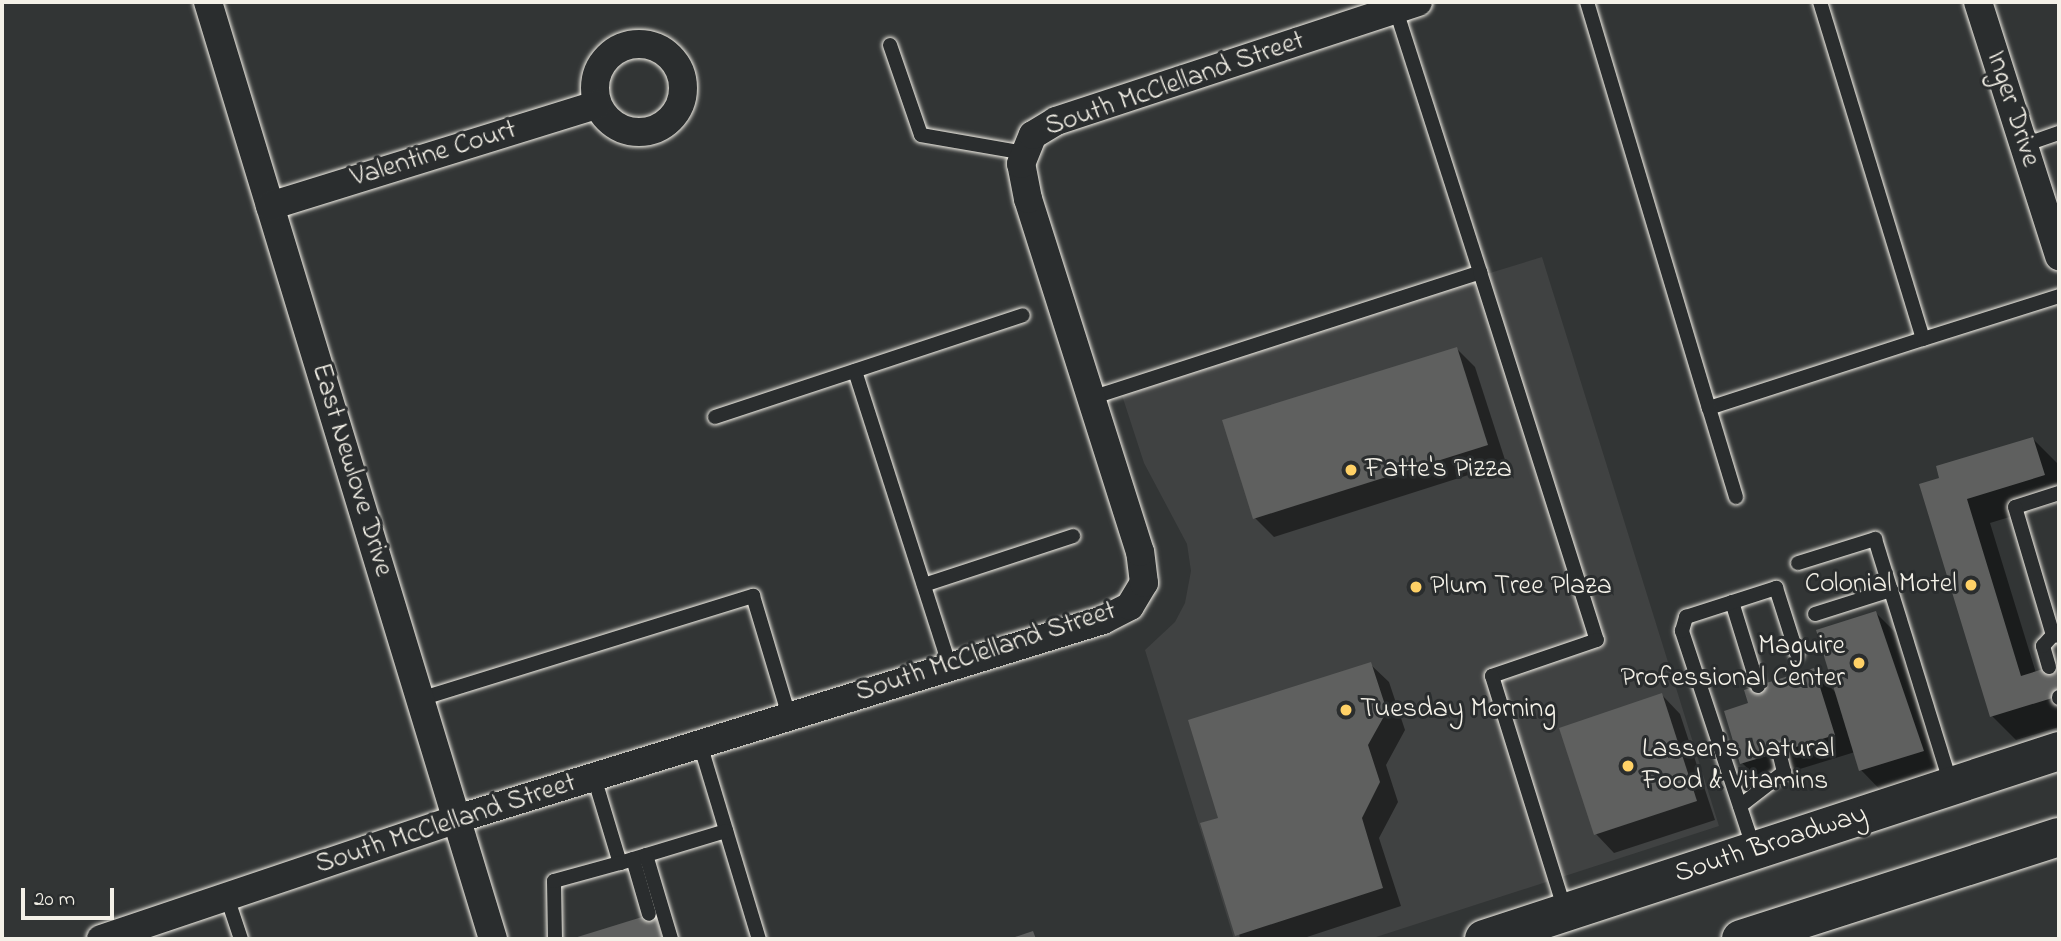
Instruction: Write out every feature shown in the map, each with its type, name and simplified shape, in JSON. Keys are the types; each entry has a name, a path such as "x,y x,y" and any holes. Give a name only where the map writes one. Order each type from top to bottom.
{"main road":[{"name":"South Broadway","path":"1484,939 2059,751"},
{"path":"1741,939 2059,837"}],"street":[{"name":"East Newlove Drive","path":"208,2 493,939"},
{"name":"Inger Drive","path":"1978,2 2059,256"},
{"name":"South McClelland Street","path":"101,939 457,819 1104,620 1130,606 1144,583 1140,552 1028,199 1021,164 1033,135 1056,121 1402,5"},
{"name":"Valentine Court","path":"270,206 597,105"}],"lane":[{"path":"1587,2 1737,496"},
{"path":"1820,2 1923,339"},
{"path":"1402,5 1480,272 1597,640 1492,676 1566,912"},
{"path":"890,44 921,135 1025,153"},
{"path":"2024,145 2059,133"},
{"path":"1091,398 1480,272"},
{"path":"1709,408 2059,296"},
{"path":"715,417 1023,315"},
{"path":"855,371 950,667"},
{"path":"2049,667 2043,646 2056,636 2015,507 2059,493"},
{"path":"924,585 1073,536"},
{"path":"1798,563 1875,539 1951,786"},
{"path":"1755,850 1682,631 1686,617 1776,588 1797,654"},
{"path":"1815,614 1891,590"},
{"path":"420,699 753,596 789,716"},
{"path":"1732,602 1758,686"},
{"path":"700,744 759,939"},
{"path":"1740,806 1784,772 1779,752"},
{"path":"594,776 671,939"},
{"path":"555,939 554,881 726,831"},
{"path":"633,859 649,914"},
{"path":"227,897 241,939"}],"shaded area":[{"name":"Plum Tree Plaza","path":"1542,257 1719,826 1370,939 1234,939 1145,650 1175,622 1185,603 1191,571 1187,544 1144,463 1119,386"}],"building":[{"path":"1457,347 1488,445 1253,519 1222,420"},
{"name":"Colonial Motel","path":"2033,437 2045,475 1967,499 2021,676 2059,664 2059,696 1990,717 1919,484 1939,478 1936,466"},
{"name":"Maguire Professional Center","path":"1876,611 1924,751 1859,771 1816,630"},
{"path":"1371,662 1387,711 1368,745 1380,782 1362,818 1383,888 1235,936 1200,823 1218,818 1188,720"},
{"path":"1814,668 1835,735 1740,764 1724,711 1748,703 1744,690"},
{"path":"1662,693 1697,801 1594,835 1559,728"},
{"path":"655,913 663,939 571,939"},
{"path":"1033,931 1036,939 1009,939"}],"place":[{"name":"Fatte's Pizza","path":"1351,470"},
{"name":"Colonial Motel","path":"1971,585"},
{"name":"Plum Tree Plaza","path":"1416,587"},
{"name":"Maguire Professional Center","path":"1859,663"},
{"name":"Tuesday Morning","path":"1346,710"},
{"name":"Lassen's Natural Food & Vitamins","path":"1628,766"}]}
